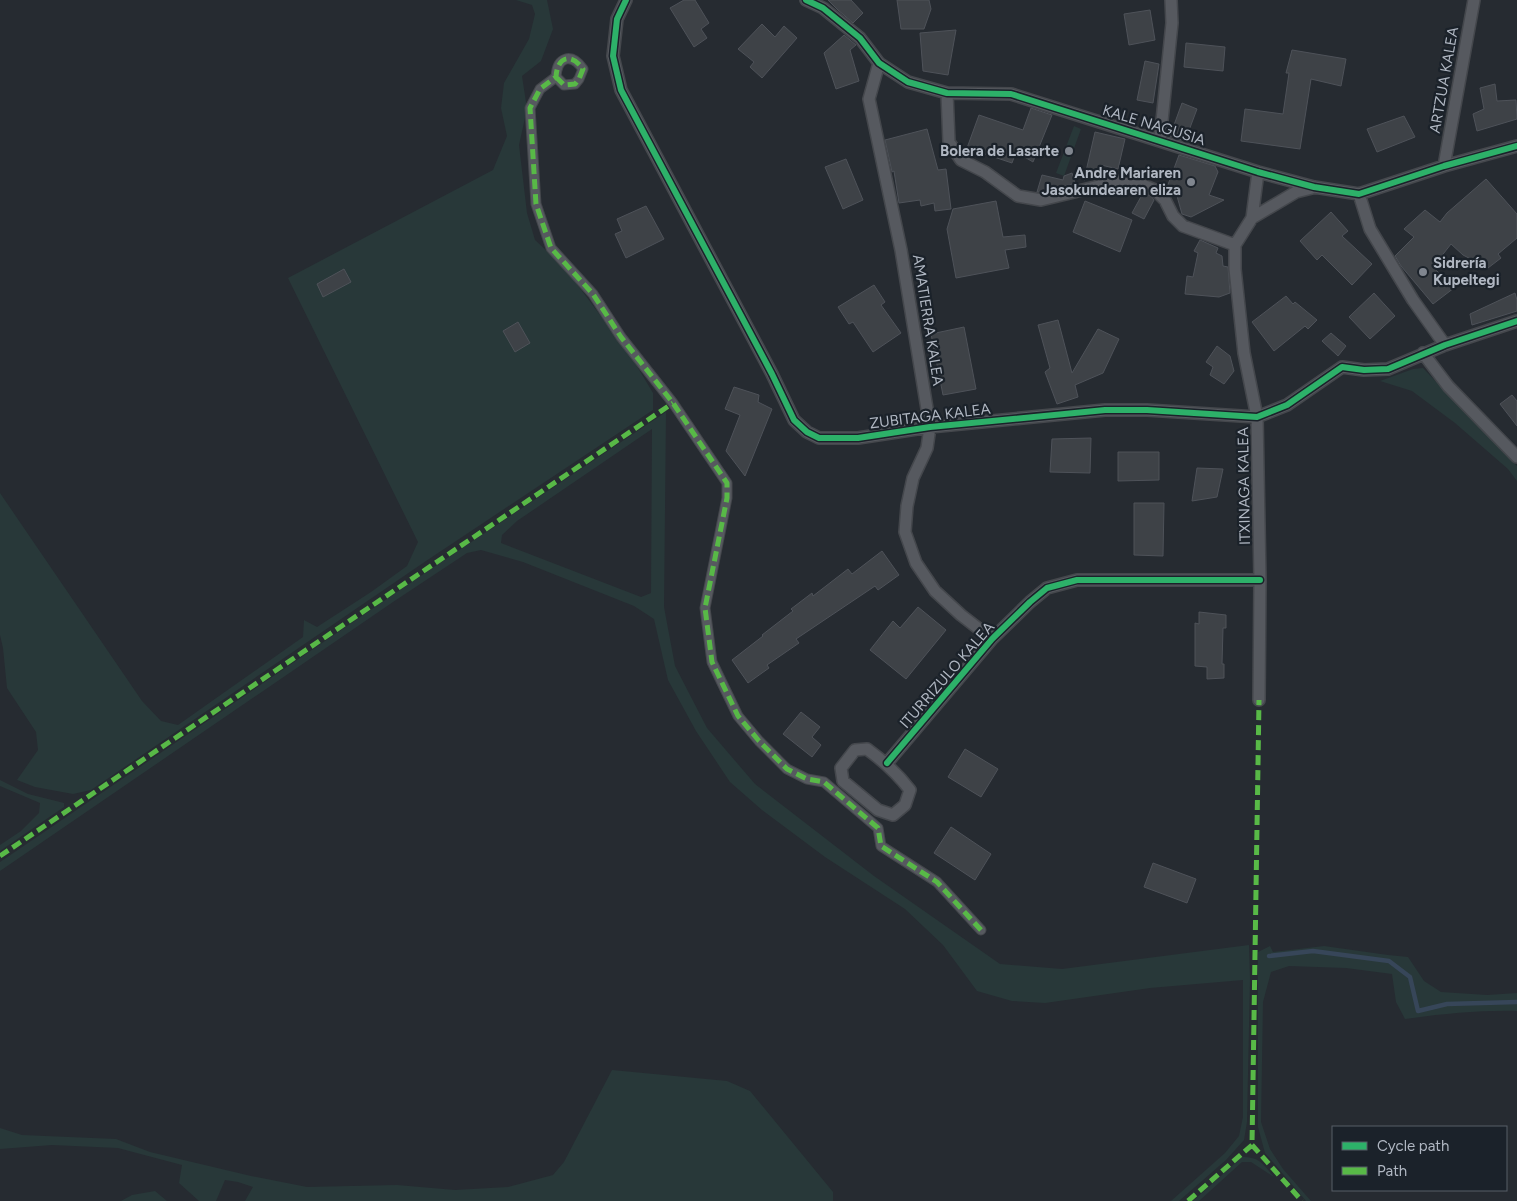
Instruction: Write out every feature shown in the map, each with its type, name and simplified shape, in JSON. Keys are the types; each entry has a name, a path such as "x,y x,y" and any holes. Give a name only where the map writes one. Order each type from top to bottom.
{"street":[{"name":"ZUBITAGA KALEA","path":"626,0 617,18 613,56 621,90 772,374 794,420 807,432 819,438 858,438 930,427 1105,410 1147,410 1257,417 1287,405 1342,367 1364,370 1388,369 1422,353 1517,321"},
{"name":"KALE NAGUSIA","path":"806,0 823,8 860,38 879,63 908,82 947,93 1011,94 1258,172 1314,187 1359,194 1444,166 1517,146"},
{"path":"1160,140 1172,24 1171,0"},
{"name":"ARTZUA KALEA","path":"1444,166 1474,0"},
{"name":"AMATIERRA KALEA","path":"879,63 869,99 901,250 930,427 927,448 913,478 907,506 905,532 916,563 935,591 961,615 992,639"},
{"path":"556,77 540,89 530,108 536,204 551,248 593,294 621,337 674,403 726,483 727,498 705,608 712,662 738,716 759,741 787,769 807,779 824,782 878,828 881,846 937,882 981,930"},
{"path":"947,93 948,142 961,160 985,172 1018,196 1041,200 1128,179 1155,190 1165,200 1182,226 1235,245 1252,218 1258,172"},
{"path":"1252,218 1296,192 1314,187"},
{"path":"1359,194 1370,229 1413,300 1445,345"},
{"name":"ITXINAGA KALEA","path":"1235,245 1235,268 1244,353 1257,417 1260,580 1259,700"},
{"path":"1422,353 1448,386 1517,456"},
{"name":"ITURRIZULO KALEA","path":"887,763 992,639 1047,588 1077,580 1260,580"},
{"path":"868,749 887,763 910,790 905,806 893,816 878,810 843,781 841,768 855,750 868,749"}],"shaded area":[{"path":"516,0 547,0 553,29 541,61 522,76 527,109 519,145 527,213 535,240 565,268 632,358 653,393 653,410 426,561 91,790 73,794 35,787 17,780 38,750 36,732 7,688 0,635 0,493 142,701 161,721 178,725 303,637 304,620 317,627 407,566 418,542 288,278 493,170 507,136 501,108 504,83 529,39 535,14 532,5"},
{"name":"Bolera de Lasarte","path":"1074,126 1081,129 1064,176 1056,173"},
{"path":"1423,368 1517,466 1517,481 1508,469 1455,423 1412,391 1380,381 1413,369"},
{"path":"666,412 664,607 675,666 707,728 755,784 874,876 1000,964 1062,969 1249,945 1247,1122 1244,1140 1226,1160 1179,1201 1171,1201 1225,1153 1239,1136 1243,1117 1243,980 1150,988 1045,1003 1012,1001 977,991 943,945 905,909 825,857 762,810 730,782 696,731 668,680 654,619 634,606 523,562 481,550 467,553 393,602 0,871 0,862","holes":["652,429 651,593 641,597 501,543 502,535 517,521"]},
{"path":"0,780 28,794 64,803 64,807 0,851 0,845 21,831 39,813 40,803 0,786"},
{"path":"1270,946 1273,952 1324,946 1408,957 1424,981 1441,992 1487,995 1517,993 1517,1011 1461,1013 1405,1019 1396,1002 1392,974 1346,968 1289,966 1271,972 1263,1002 1261,1122 1270,1149 1283,1169 1311,1201 1306,1201 1265,1153 1258,1127 1258,952"},
{"path":"612,1070 727,1081 750,1091 833,1192 833,1201 245,1201 253,1187 225,1180 216,1201 199,1201 179,1183 182,1165 118,1148 52,1145 0,1149 0,1128 22,1135 116,1139 150,1152 307,1187 397,1185 455,1190 508,1187 553,1175 564,1162"},
{"path":"1242,1157 1257,1160 1274,1177 1251,1162 1242,1162 1199,1201 1193,1201"},
{"path":"155,1191 167,1201 121,1201 132,1195"}],"building":[{"path":"684,0 695,0 709,23 701,29 707,38 694,47 670,8"},
{"path":"828,0 851,0 863,13 853,23"},
{"path":"897,0 929,0 931,9 924,29 901,29"},
{"path":"1150,10 1155,40 1129,45 1124,14"},
{"path":"762,24 775,37 784,26 797,38 762,78 750,67 754,62 738,49"},
{"path":"956,30 948,75 923,71 920,33"},
{"path":"844,35 856,45 850,50 859,81 836,89 824,53"},
{"path":"1186,43 1225,47 1223,71 1184,67"},
{"path":"1292,50 1346,59 1341,86 1311,79 1300,149 1241,141 1245,109 1283,114 1289,73 1286,73"},
{"path":"1145,61 1159,64 1153,103 1137,100"},
{"path":"1495,84 1497,101 1516,100 1517,119 1477,131 1473,114 1484,109 1480,88"},
{"path":"1182,103 1197,109 1185,141 1170,136"},
{"path":"1031,108 1052,115 1033,162 1016,152 1012,163 967,148 979,115 1023,130"},
{"path":"1404,116 1415,137 1377,152 1367,129"},
{"path":"927,129 938,170 946,169 951,209 935,211 934,203 921,206 920,200 899,203 894,171 892,172 885,140"},
{"path":"1095,132 1125,139 1118,169 1101,165 1098,175 1084,180"},
{"name":"Andre Mariaren Jasokundearen eliza","path":"1179,155 1215,166 1218,172 1209,195 1224,200 1191,217 1182,214 1177,196 1166,190"},
{"path":"846,159 863,200 843,209 825,167"},
{"path":"1072,173 1076,183 1037,192 1042,175 1063,180 1064,176"},
{"path":"1486,179 1517,214 1517,238 1498,254 1501,258 1488,268 1463,255 1451,244 1433,267 1454,288 1433,304 1401,266 1395,256 1414,237 1404,229 1425,210 1440,222 1447,213"},
{"path":"1143,193 1151,196 1154,200 1144,219 1132,213"},
{"path":"996,201 1003,237 1025,235 1026,247 1005,250 1009,268 956,278 947,229 953,209"},
{"path":"1085,201 1132,220 1120,252 1073,232"},
{"path":"646,206 664,239 626,258 615,234 622,231 617,219"},
{"path":"1331,212 1348,231 1342,236 1372,264 1352,285 1322,255 1317,260 1300,241"},
{"path":"1200,240 1218,248 1216,253 1222,256 1223,266 1228,267 1230,293 1219,297 1185,294 1187,276 1193,277 1198,253 1194,251"},
{"path":"344,269 351,282 323,297 317,284"},
{"path":"874,285 885,302 881,305 901,333 873,352 853,322 849,324 838,307"},
{"path":"1374,293 1395,316 1370,339 1349,317"},
{"path":"1515,293 1517,311 1472,325 1470,314"},
{"path":"1286,296 1293,304 1295,302 1317,320 1308,329 1305,326 1274,351 1252,322"},
{"path":"1058,320 1072,373 1098,329 1119,339 1103,373 1075,385 1078,397 1057,404 1045,372 1050,368 1038,325"},
{"path":"518,322 530,343 515,352 503,331"},
{"path":"964,327 976,389 943,395 931,334"},
{"path":"1331,333 1346,346 1338,356 1322,341"},
{"path":"1217,346 1230,356 1234,371 1224,384 1210,375 1213,367 1206,362"},
{"path":"734,387 759,395 758,402 772,409 745,476 726,451 740,415 725,409"},
{"path":"1512,395 1517,401 1517,426 1500,404"},
{"path":"1091,438 1090,473 1050,472 1052,439"},
{"path":"1118,452 1159,452 1159,480 1118,481"},
{"path":"1197,468 1223,469 1217,497 1192,501"},
{"path":"1134,503 1164,503 1163,556 1134,555"},
{"path":"882,551 899,575 878,590 875,586 796,639 799,643 767,665 769,668 748,683 732,660 793,611 791,609 812,593 813,596 848,569 852,574"},
{"path":"918,607 946,630 906,679 870,650 893,621 900,628"},
{"path":"1199,612 1226,615 1226,628 1223,628 1222,664 1224,664 1224,678 1207,679 1207,667 1195,666 1195,623 1199,624"},
{"path":"801,712 820,727 812,737 821,745 812,757 783,734"},
{"path":"965,749 998,769 981,797 948,777"},
{"path":"951,827 991,854 975,880 934,853"},
{"path":"1153,863 1196,879 1187,903 1144,887"}],"waterway":[{"path":"1269,956 1313,951 1389,961 1410,977 1418,1011 1447,1004 1517,1002"}],"marked path":[{"path":"556,77 564,85 575,84 583,69 574,60 565,59 562,61 557,70 556,77 540,89 530,108 536,204 551,248 593,294 621,337 673,403 727,483 727,498 705,608 712,662 738,716 759,741 787,769 807,779 824,782 878,828 881,846 937,882 981,930"},
{"path":"0,856 673,403"},
{"path":"1188,1201 1252,1145 1259,700"},
{"path":"1252,1145 1302,1201"}],"cycle path":[{"path":"626,0 617,19 613,56 621,90 772,374 794,420 807,432 819,438 858,438 930,427 1105,410 1147,410 1257,417 1287,405 1342,367 1364,370 1388,369 1445,345 1517,321"},
{"path":"806,0 823,8 860,38 879,63 908,82 947,93 1011,94 1258,172 1314,187 1359,194 1444,166 1517,146"},
{"path":"887,763 992,639 1047,588 1077,580 1260,580"}],"place":[{"name":"Bolera de Lasarte","path":"1069,151"},
{"name":"Andre Mariaren Jasokundearen eliza","path":"1191,182"},
{"name":"Sidrería Kupeltegi","path":"1423,272"}]}
